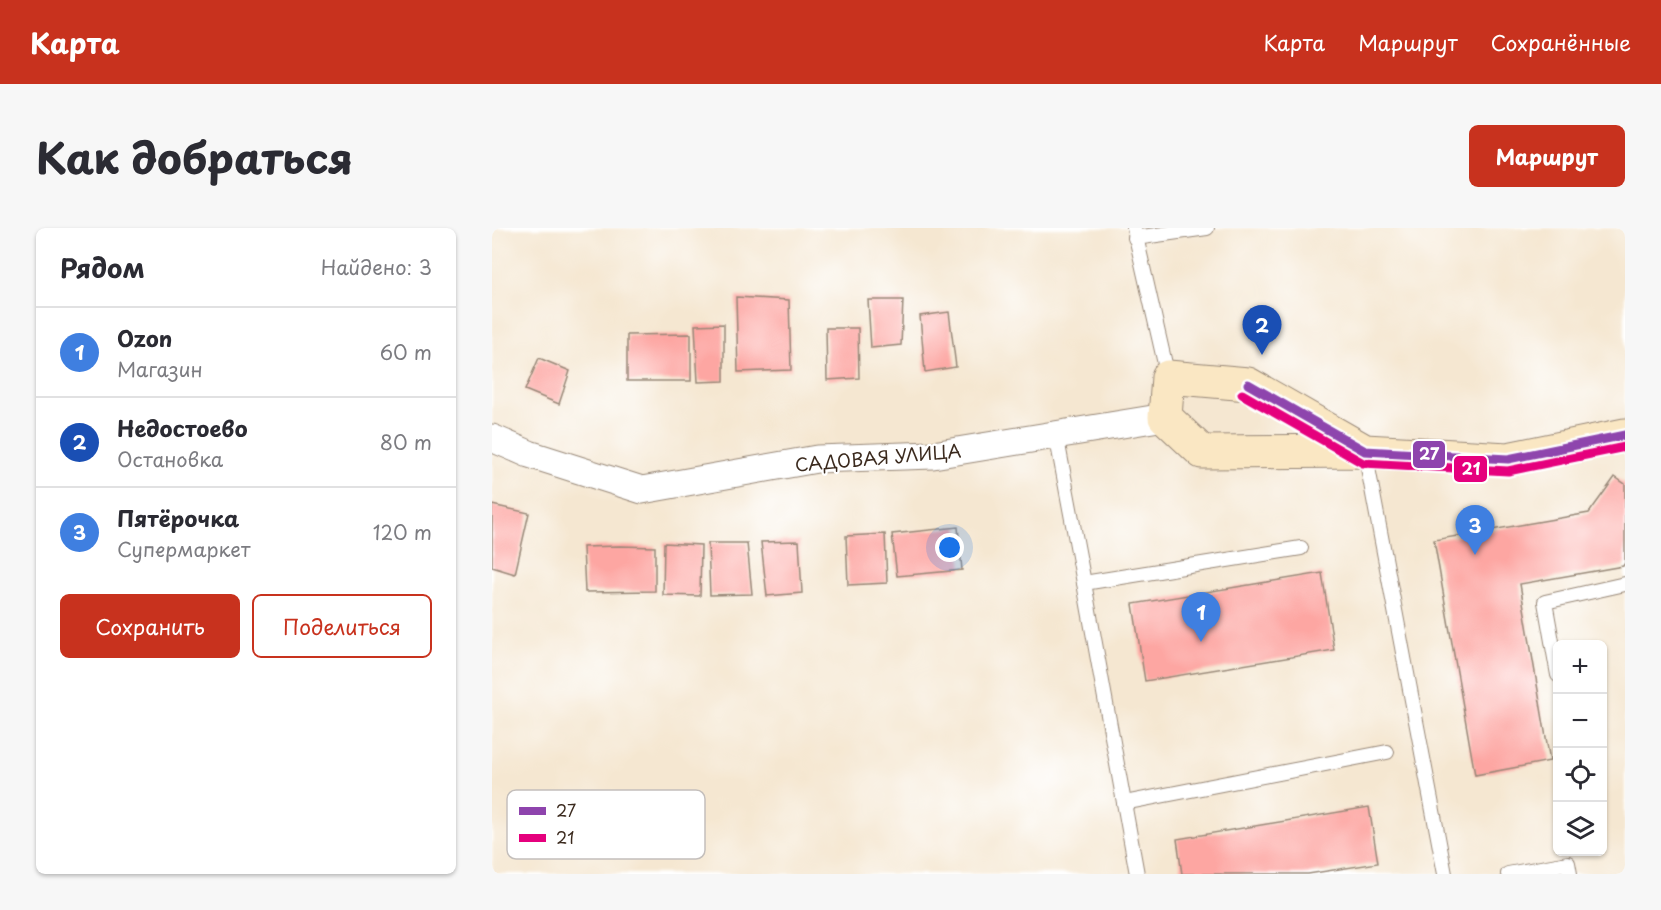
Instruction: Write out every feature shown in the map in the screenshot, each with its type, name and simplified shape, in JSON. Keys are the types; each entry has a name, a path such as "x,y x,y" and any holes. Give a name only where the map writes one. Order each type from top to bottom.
{"street":[{"path":"1365,451 1248,384 1168,377 1165,417 1202,452 1365,451 1508,459 1625,435"},
{"name":"САДОВАЯ УЛИЦА","path":"492,438 529,454 642,490 817,459 933,455 1165,417"}],"lane":[{"path":"1168,377 1134,233 1207,228"},
{"path":"1056,434 1137,874"},
{"path":"1365,451 1445,874"},
{"path":"1084,583 1300,548"},
{"path":"1553,651 1545,602 1625,585"},
{"path":"1124,803 1387,752"},
{"path":"1508,874 1568,863 1570,874"}],"building":[{"path":"736,297 789,300 791,370 738,372"},
{"path":"868,300 903,300 901,345 871,348"},
{"path":"949,312 956,367 925,372 920,316"},
{"path":"724,324 724,381 698,382 695,325"},
{"path":"826,328 858,328 859,378 827,380"},
{"path":"691,334 691,381 627,381 627,335"},
{"path":"539,358 570,371 559,404 525,390"},
{"path":"1615,477 1625,484 1625,563 1623,566 1520,584 1550,761 1475,775 1434,540 1589,513"},
{"path":"492,505 529,513 515,574 492,567"},
{"path":"958,527 962,570 897,576 892,534"},
{"path":"885,534 887,583 848,585 846,536"},
{"path":"799,541 802,593 767,596 761,542"},
{"path":"664,543 701,545 700,596 663,595"},
{"path":"708,543 747,543 752,594 710,595"},
{"path":"583,547 655,547 655,591 585,592"},
{"path":"1322,573 1334,650 1145,681 1133,604"},
{"path":"1369,807 1378,863 1308,874 1182,874 1177,839"}],"transit line":[{"name":"27","path":"1248,384 1365,451 1508,459 1625,435"},
{"name":"21","path":"1242,394 1363,463 1508,471 1625,447"}],"place":[{"name":"Недостоево","path":"1262,355"},
{"name":"Пятёрочка","path":"1475,555"},
{"name":"Ozon","path":"1201,642"}]}
